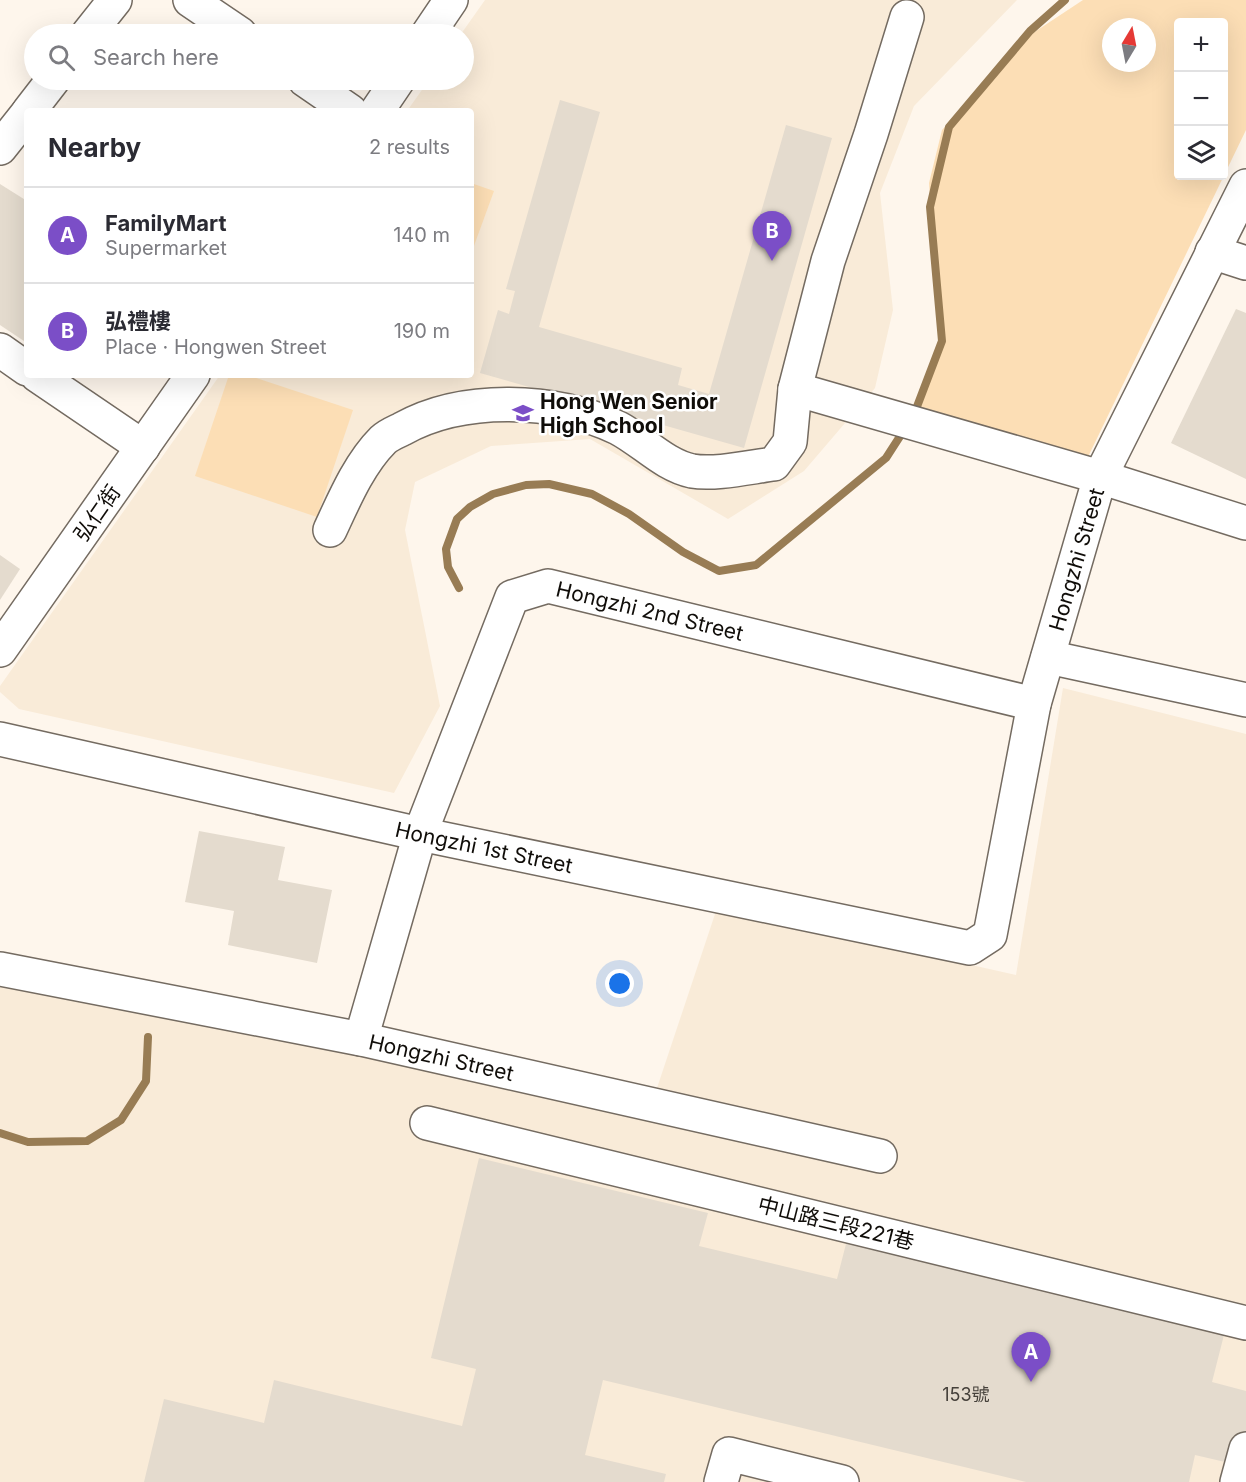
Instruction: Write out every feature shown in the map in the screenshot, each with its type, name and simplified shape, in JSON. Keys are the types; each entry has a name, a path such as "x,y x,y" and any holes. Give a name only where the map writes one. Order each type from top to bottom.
{"street":[{"path":"96,24 115,0"},
{"path":"190,0 225,24"},
{"path":"435,24 451,0"},
{"path":"330,530 354,479 383,439 420,418 464,407 526,405 566,410 618,428 675,466 694,471 715,471 774,464 790,442 795,389 828,261 907,17"},
{"path":"31,108 45,90"},
{"path":"320,90 346,108"},
{"path":"379,108 391,90"},
{"path":"0,148 24,117"},
{"name":"Hongzhi Street","path":"970,948 990,935 1034,704 1100,477 1246,186"},
{"path":"1212,252 1246,263"},
{"path":"0,350 24,367"},
{"path":"41,378 143,447"},
{"name":"弘仁街","path":"0,650 191,378"},
{"path":"795,389 1100,477 1246,523"},
{"name":"Hongzhi 2nd Street","path":"361,1040 420,834 512,597 548,586 1034,704"},
{"path":"1048,657 1246,700"},
{"name":"Hongzhi 1st Street","path":"0,739 420,834 970,948"},
{"name":"Hongzhi Street","path":"0,969 361,1040 880,1156"},
{"name":"中山路三段221巷","path":"427,1123 1246,1323"},
{"path":"1237,1482 1246,1449"},
{"path":"721,1482 729,1454 842,1482"}],"shaded area":[{"name":"Hong Wen Senior High School","path":"485,0 1017,0 914,106 880,193 893,310 875,388 804,471 728,519 590,439 491,446 415,482 405,530 440,706 394,793 19,709 0,692 0,686 218,378 474,378 474,108 409,108 422,90 474,90 474,24 468,24"},
{"path":"1083,0 1246,0 1246,130 1228,168 1228,18 1174,18 1174,180 1222,180 1086,461 917,408 939,340 929,183 942,130 1030,35"},
{"path":"474,184 494,191 474,246"},
{"path":"228,378 256,378 353,410 317,517 195,476"},
{"path":"1063,688 1246,734 1246,1482 0,1482 0,984 650,1109 717,908 1016,975"}],"building":[{"path":"560,100 600,112 539,327 682,368 678,385 709,394 786,125 832,138 744,448 480,373 498,310 509,314 515,291 506,289"},
{"path":"0,184 24,199 24,341 0,325"},
{"path":"1236,309 1246,313 1246,479 1171,443"},
{"path":"0,555 20,569 0,600"},
{"path":"199,831 285,847 278,880 332,890 317,963 228,945 234,911 185,902"},
{"path":"479,1158 708,1213 699,1246 837,1279 847,1240 1225,1331 1212,1382 1246,1391 1246,1430 1238,1465 1195,1455 1189,1482 1026,1482 603,1380 585,1455 666,1474 664,1482 144,1482 164,1399 264,1423 274,1380 462,1426 476,1369 431,1358"}],"waterway":[{"path":"913,417 942,341 930,207 949,127 1030,31 1065,0"},
{"path":"459,588 448,567 446,549 457,519 470,507 493,494 526,485 549,484 592,494 629,514 683,552 719,571 756,565 886,458 906,427"},
{"path":"0,1133 28,1142 87,1141 121,1120 146,1081 148,1037"}],"place":[{"name":"弘禮樓","path":"772,261"},
{"name":"Hong Wen Senior High School","path":"523,413"},
{"name":"FamilyMart","path":"1031,1382"}]}
